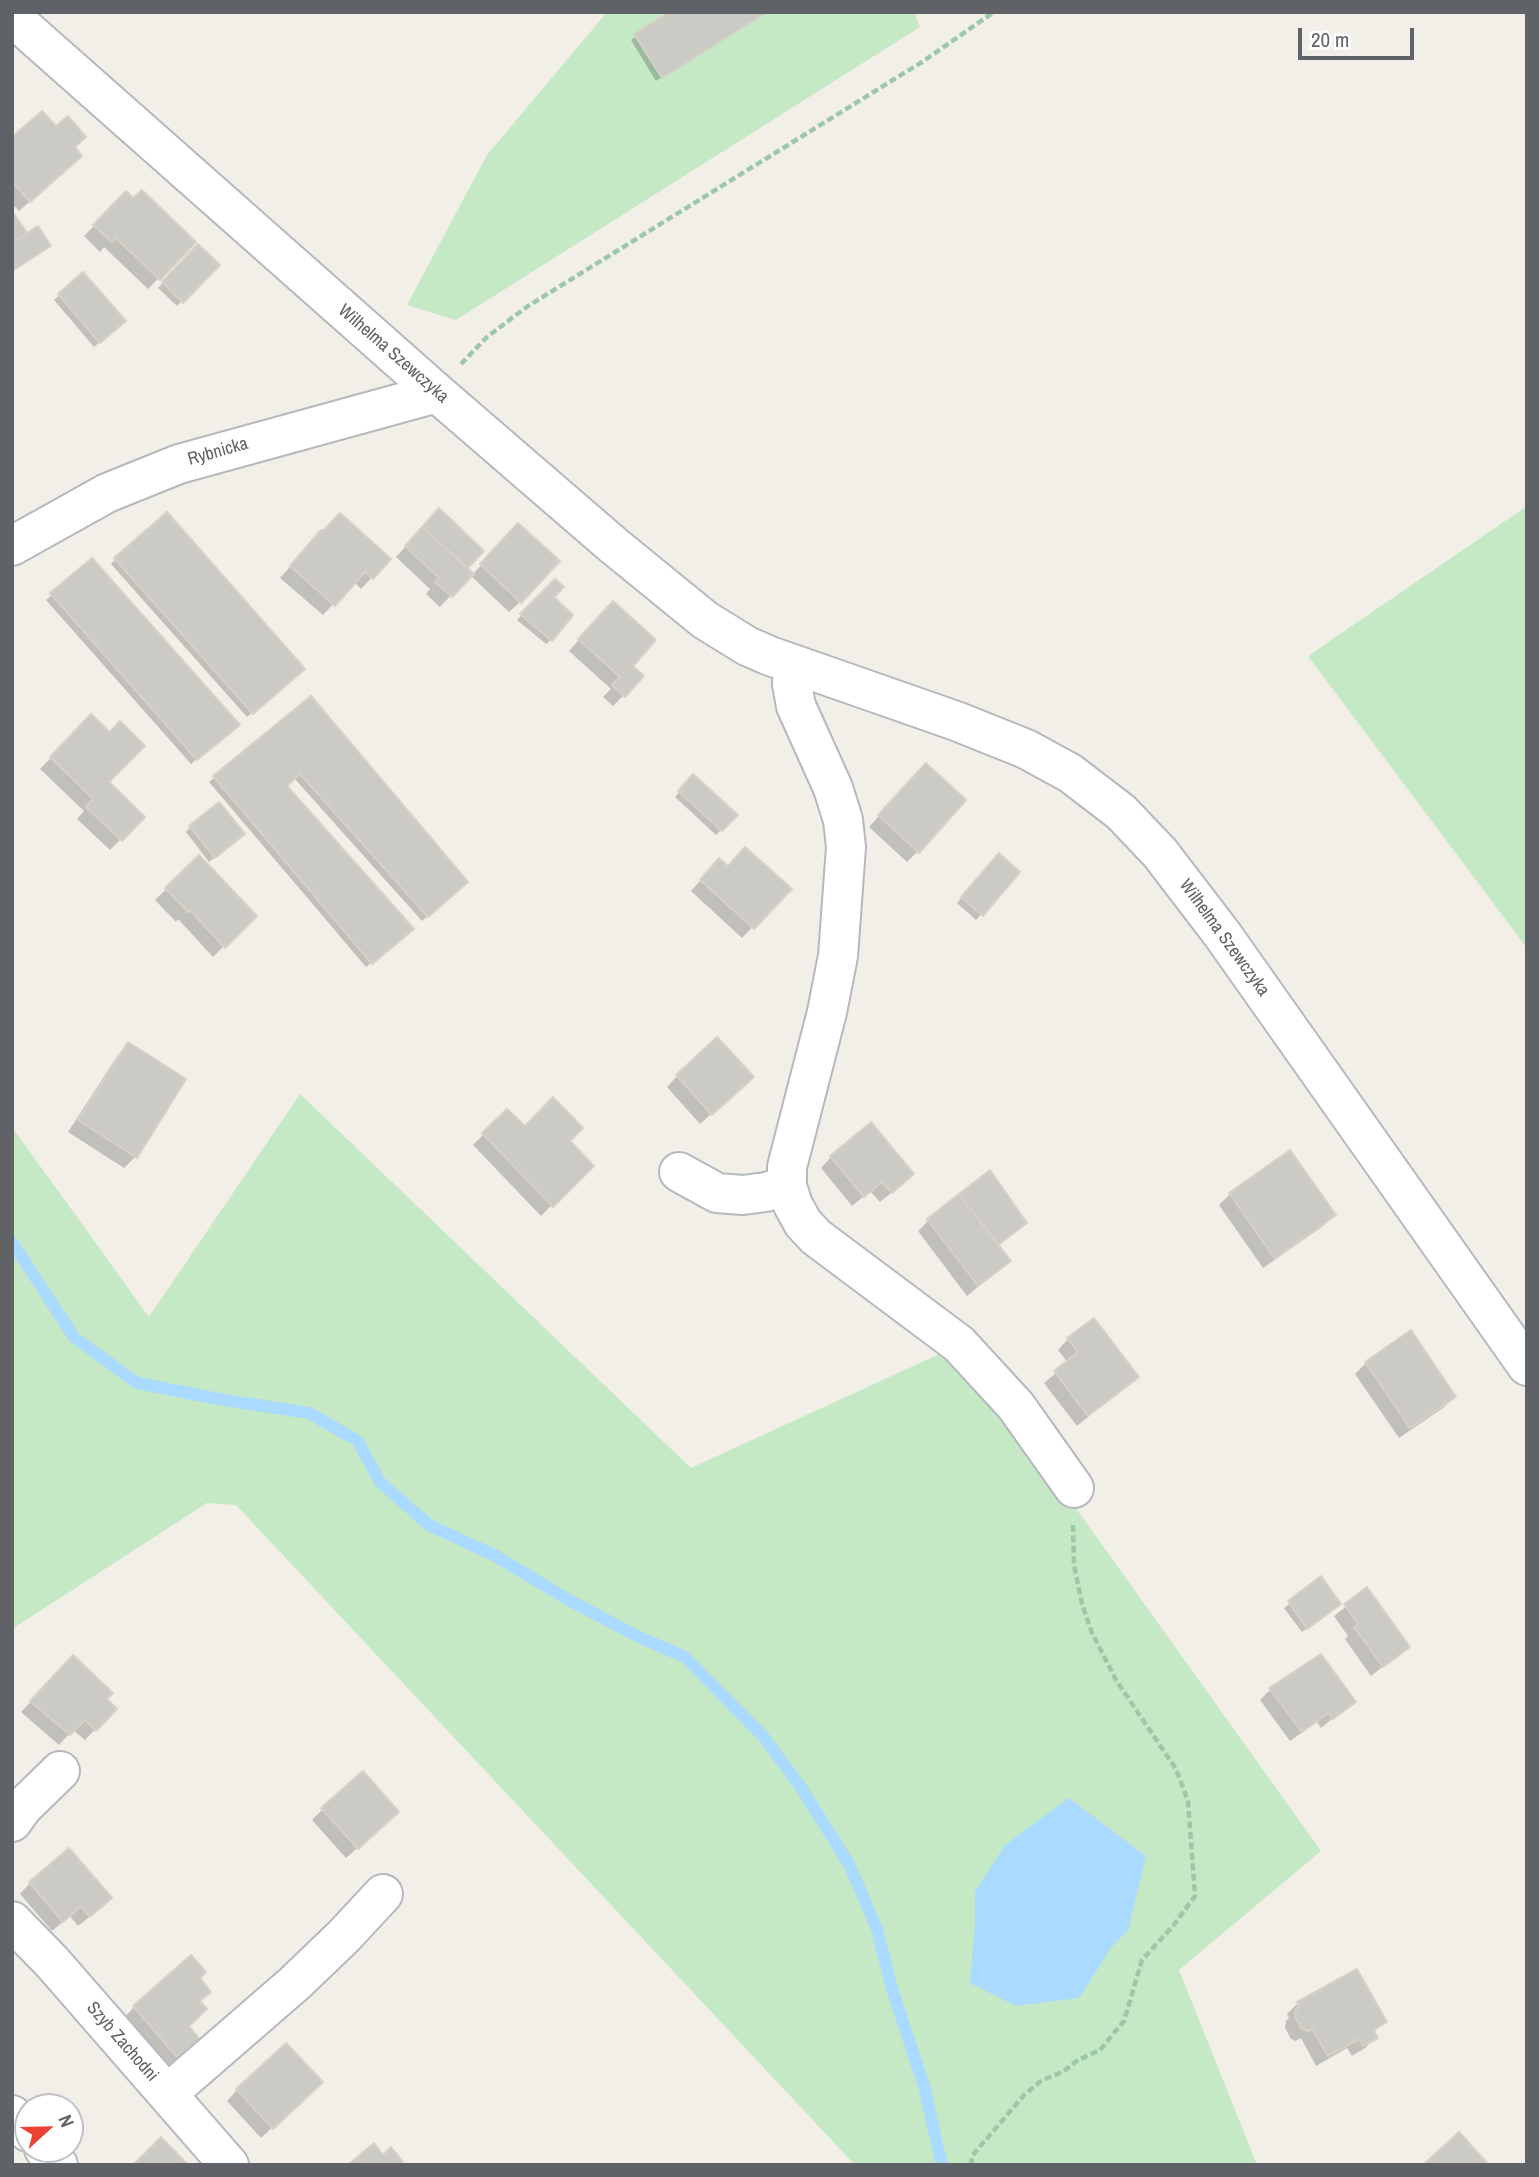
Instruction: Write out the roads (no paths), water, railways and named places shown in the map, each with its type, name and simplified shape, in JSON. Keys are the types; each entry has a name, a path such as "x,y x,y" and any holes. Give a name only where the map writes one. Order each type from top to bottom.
{"street":[{"name":"Wilhelma Szewczyka","path":"12,17 437,393 681,602 736,639 793,664 956,721 1026,749 1070,773 1121,812 1160,853 1222,934 1527,1366"},
{"name":"Rybnicka","path":"12,546 107,493 179,464 437,393"},
{"path":"793,664 792,684 796,706 833,788 843,820 846,847 838,956 827,1012 787,1167 787,1186 793,1205 803,1223 816,1237 939,1327 984,1369 1016,1406 1074,1488"},
{"path":"679,1172 717,1193 743,1195 787,1186"},
{"path":"12,1822 23,1807 60,1771"},
{"path":"167,2094 295,1983 383,1894"},
{"name":"Szyb Zachodni","path":"12,1921 52,1962 229,2165"}],"water":[{"path":"1069,1798 1146,1856 1128,1930 1111,1948 1079,1998 1016,2006 970,1983 975,1892 1005,1845"}],"waterway":[{"path":"12,1242 74,1337 137,1383 309,1413 358,1441 380,1482 429,1525 494,1555 567,1599 639,1637 685,1657 763,1736 802,1789 849,1864 877,1929 892,1989 924,2086 942,2165"}]}
